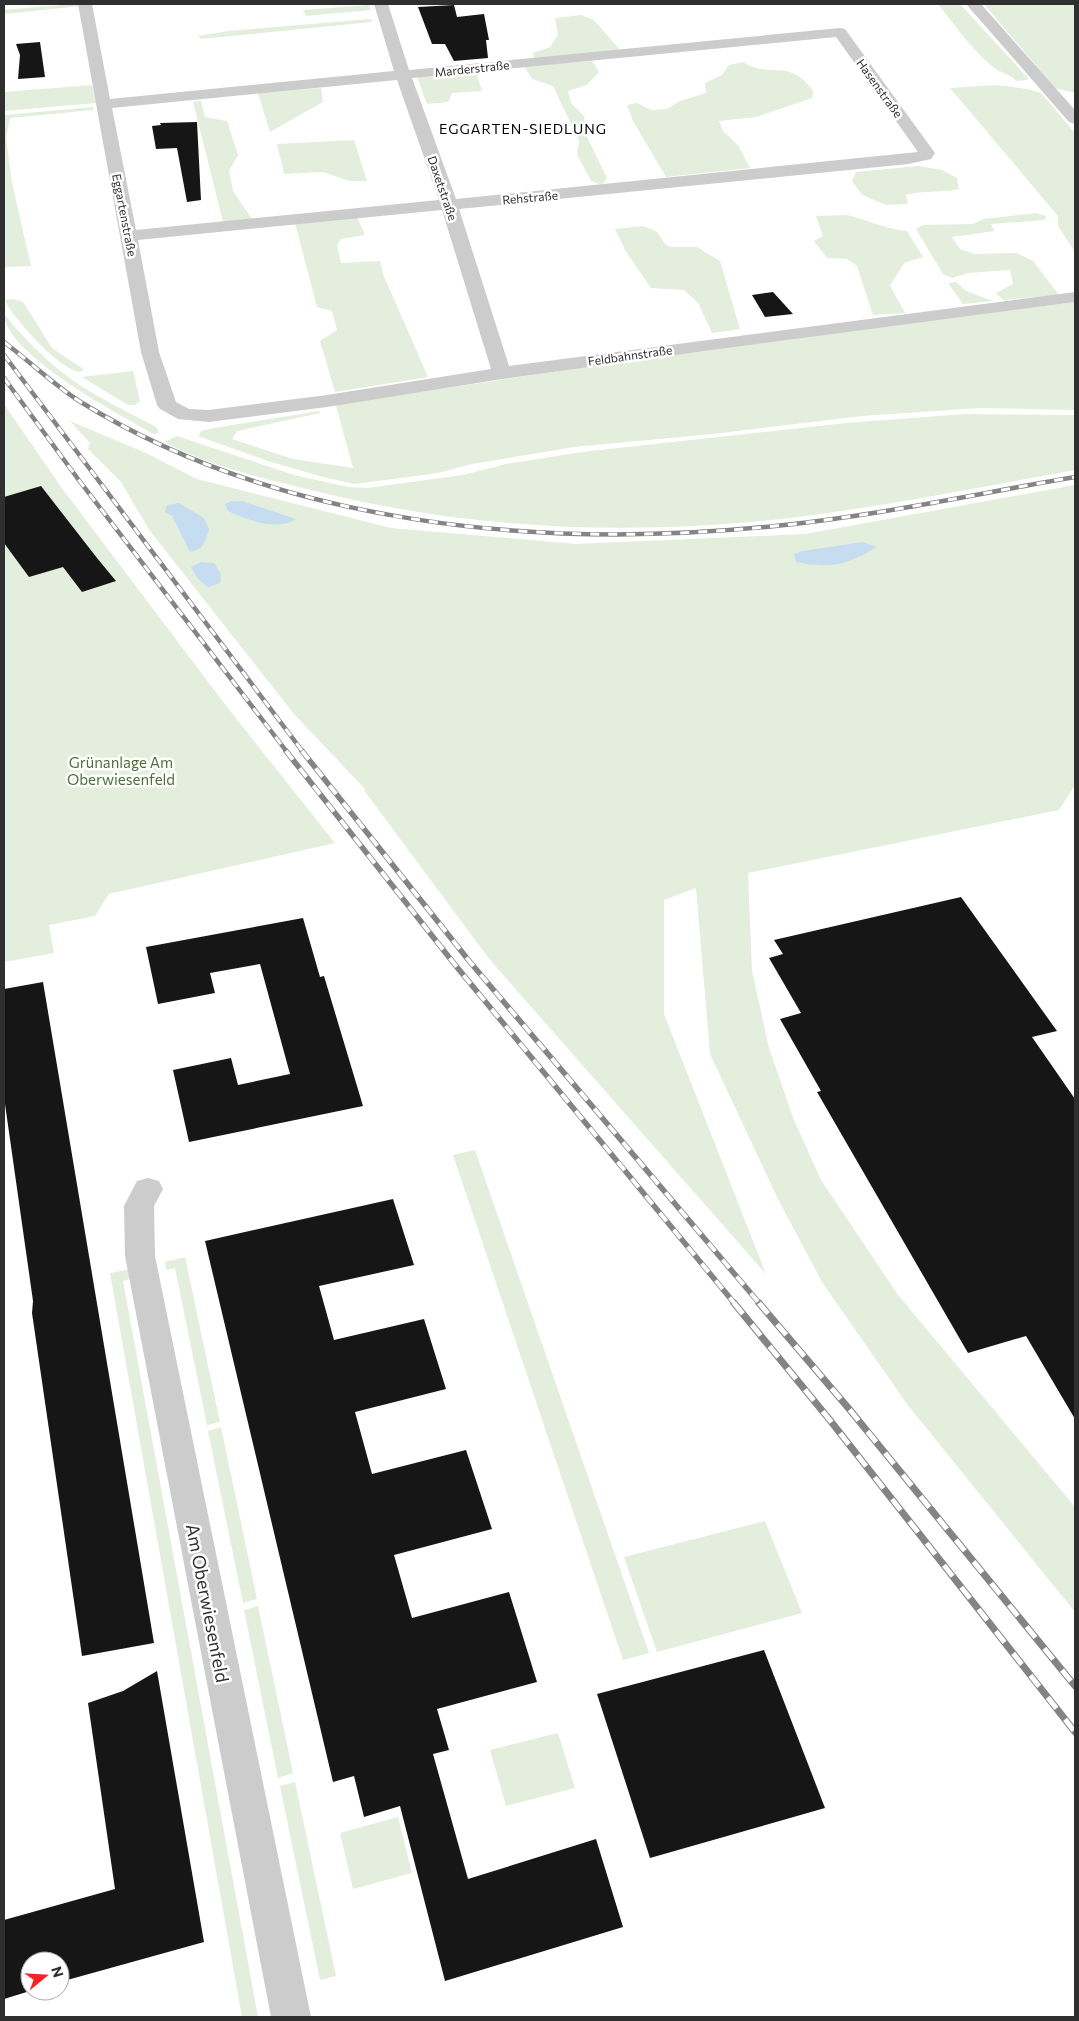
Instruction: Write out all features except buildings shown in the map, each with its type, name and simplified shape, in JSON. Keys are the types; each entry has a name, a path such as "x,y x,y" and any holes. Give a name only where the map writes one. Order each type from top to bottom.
{"street":[{"name":"Eggartenstraße","path":"85,4 150,352 166,405 185,415"},
{"name":"Daxetstraße","path":"381,4 403,74 449,204 502,373"},
{"path":"973,4 1075,119"},
{"name":"Marderstraße","path":"104,104 842,31"},
{"name":"Hasenstraße","path":"842,31 925,150"},
{"name":"Rehstraße","path":"128,236 653,186 898,160 924,157 927,153 925,150"},
{"name":"Feldbahnstraße","path":"185,415 209,416 327,401 502,373 1075,298"},
{"name":"Am Oberwiesenfeld","path":"148,1189 139,1206 140,1256 291,2017"}],"green space":[{"path":"80,4 81,6 4,14 4,10"},
{"path":"938,4 960,4 1028,78 1027,80 1016,81 988,63"},
{"path":"984,4 1075,4 1075,93 1055,88"},
{"path":"369,5 371,10 306,16 303,10"},
{"path":"581,15 594,20 620,50 534,58 533,53 550,47 558,35 555,18"},
{"path":"371,19 372,22 201,39 198,36 228,31"},
{"path":"592,61 599,72 587,85 568,91 571,103 584,116 586,135 607,178 602,185 591,181 577,154 579,141 553,86 532,79 524,66"},
{"path":"743,62 753,67 787,71 795,74 804,80 813,91 812,98 756,117 719,121 723,131 738,145 750,168 666,177 633,121 627,105 637,103 651,110 667,109 680,101 706,93 705,83 722,75 729,65"},
{"path":"476,72 482,91 452,93 448,102 427,104 417,77"},
{"path":"92,85 96,103 4,111 4,92"},
{"path":"995,85 1028,89 1041,93 1075,133 1075,252 1058,226 1058,216 950,88"},
{"path":"321,88 323,102 270,132 258,93"},
{"path":"201,101 205,117 227,121 238,155 229,171 233,191 252,219 223,222 193,102"},
{"path":"93,107 93,110 10,118 6,138 12,183 31,266 4,267 4,115"},
{"path":"354,140 367,181 349,181 323,172 284,174 277,144"},
{"path":"918,166 942,170 957,178 959,189 913,193 906,195 908,204 886,205 862,195 852,181 856,172"},
{"path":"1036,213 1046,216 1045,220 991,224 994,231 952,237 960,249 974,254 1017,253 1033,261 1059,295 1003,300 996,293 1013,284 1010,270 968,273 952,278 943,274 916,229 923,225 973,224 984,219"},
{"path":"847,215 907,231 923,257 904,263 890,286 905,313 873,315 857,266 847,259 827,258 814,241 823,236 816,216"},
{"path":"357,217 365,235 341,239 337,245 341,263 380,261 383,274 428,377 335,392 320,341 337,330 332,311 317,307 295,223"},
{"path":"643,226 656,231 666,245 671,247 697,247 720,261 740,329 712,333 698,303 684,290 651,288 625,250 615,229"},
{"path":"956,282 966,291 993,301 963,304 948,283"},
{"path":"14,299 23,302 52,348 83,369 83,371 75,371 64,365 40,344 17,319 5,300"},
{"path":"1075,302 1075,410 979,408 862,416 713,434 574,447 472,464 438,473 355,484 268,461 198,436 202,431 214,428 319,411 320,413 237,431 232,439 293,459 353,468 336,406 340,404 686,352"},
{"path":"4,314 31,344 62,372 93,393 156,427 159,433 154,434 117,413 67,382 43,364 23,347 9,330"},
{"path":"133,371 140,401 135,405 128,405 82,377"},
{"name":"Grünanlage Am Oberwiesenfeld","path":"4,404 61,487 227,707 335,843 109,894 95,916 49,925 54,953 4,962"},
{"path":"965,414 1075,415 1075,470 898,502 791,518 732,524 613,528 494,522 435,515 377,505 240,472 202,459 164,442 177,436 294,475 348,487 367,488 463,475 506,464 582,452 846,423"},
{"path":"70,421 146,453 197,479 391,528 576,544 805,534 1075,485 1075,785 1059,810 748,873 752,971 769,1048 794,1120 821,1180 898,1295 1075,1507 1075,1612 907,1404 822,1282 778,1199 710,1054 696,888 664,900 664,1014 766,1274 490,960 364,788 294,714 150,531 121,482 88,449 90,443"},
{"path":"475,1150 649,1653 623,1660 453,1155"},
{"path":"185,1257 220,1422 207,1425 175,1268 166,1270 165,1262"},
{"path":"131,1269 133,1278 123,1281 258,2017 242,2017 110,1273"},
{"path":"221,1427 257,1599 243,1603 208,1431"},
{"path":"765,1521 802,1613 657,1652 624,1557"},
{"path":"258,1606 293,1773 278,1778 244,1610"},
{"path":"558,1733 575,1788 506,1806 490,1750"},
{"path":"295,1782 336,1976 320,1980 280,1786"},
{"path":"398,1817 412,1873 353,1889 340,1833"}],"water":[{"path":"232,501 242,501 296,519 280,524 262,523 228,511 225,504"},
{"path":"179,503 204,518 209,529 201,548 190,552 172,516 165,512 167,505"},
{"path":"863,542 877,547 847,562 838,564 819,565 796,562 794,554 803,551"},
{"path":"201,562 214,563 221,574 220,583 208,587 198,579 191,567"}],"railway":[{"path":"4,342 79,401 157,443 240,477 327,502 416,519 506,530 597,534 687,533 775,526 850,517 1075,477"},
{"path":"4,355 303,752"},
{"path":"4,378 78,479 287,752"},
{"path":"286,751 456,966 735,1304"},
{"path":"302,751 470,962 760,1304"},
{"path":"734,1303 829,1419 1075,1732"},
{"path":"759,1303 850,1410 1075,1686"}],"district":[{"name":"EGGARTEN-SIEDLUNG","path":"523,128"}]}
